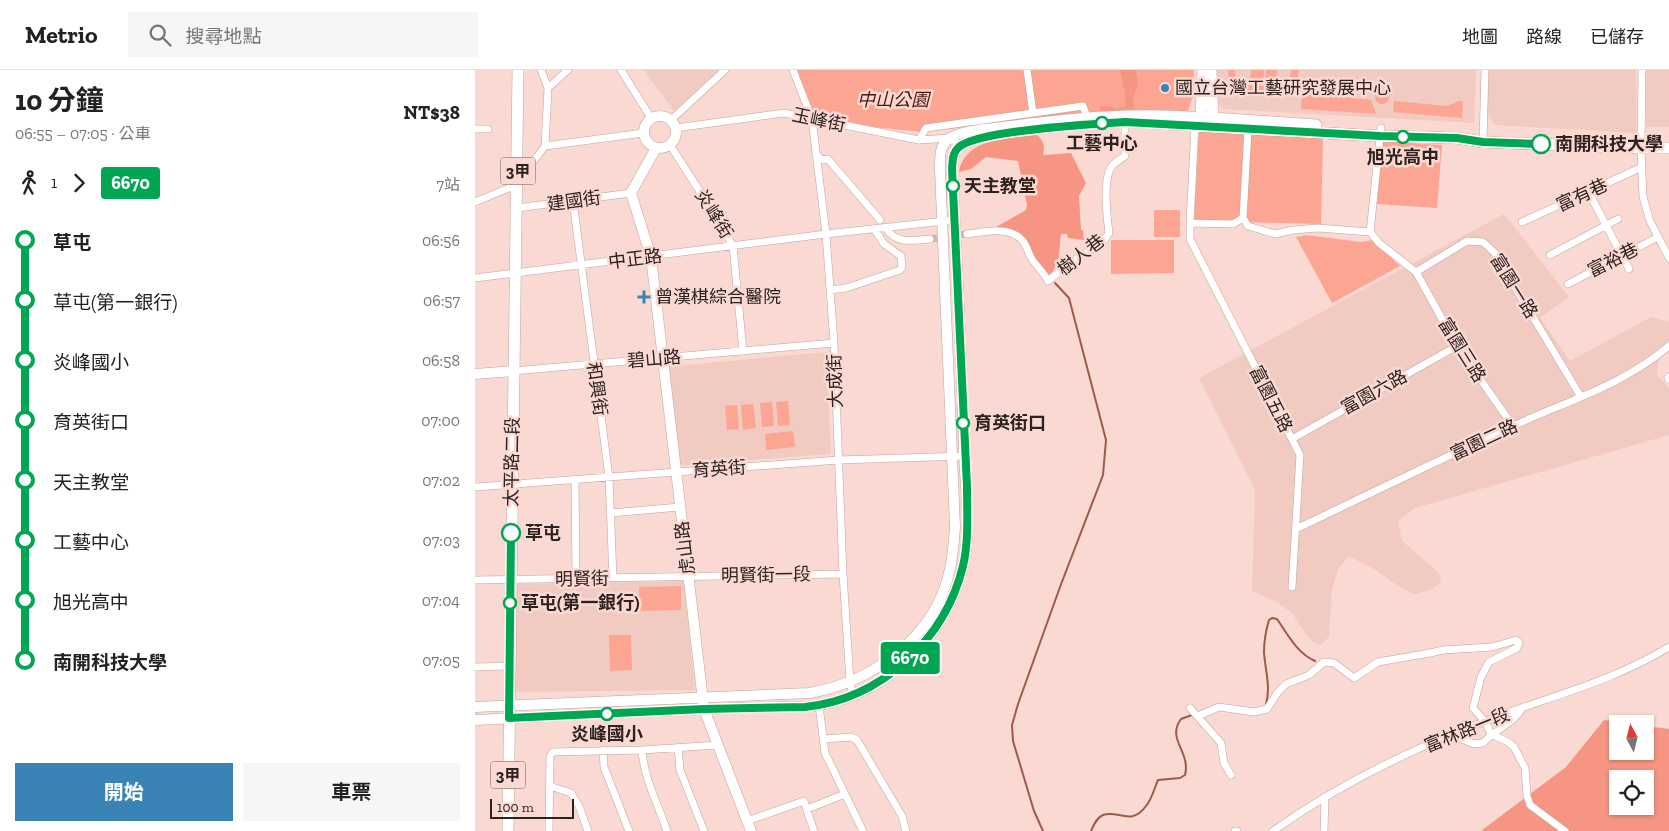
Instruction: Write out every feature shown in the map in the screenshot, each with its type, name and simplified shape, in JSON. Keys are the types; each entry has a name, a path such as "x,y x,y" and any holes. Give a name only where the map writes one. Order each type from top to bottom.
{"main road":[{"name":"3甲","path":"516,272 518,70"},
{"path":"1203,70 1206,122"},
{"path":"1206,122 1211,70"},
{"path":"1206,122 1248,129 1380,132"},
{"path":"1206,122 1483,139 1641,144 1669,148"},
{"path":"1641,144 1669,141"},
{"name":"太平路二段","path":"508,831 510,580 516,272"}],"street":[{"path":"475,202 509,188 517,182 545,146 548,88 541,70"},
{"path":"548,88 568,70"},
{"path":"621,70 651,118"},
{"path":"674,124 661,115 651,118 645,124 643,133 647,143 656,148 669,145 675,137 674,124 725,70"},
{"name":"大成街","path":"793,70 812,119 826,234 834,343 843,574 850,682 853,695"},
{"path":"1027,70 1033,113"},
{"path":"1483,139 1485,70"},
{"path":"1642,70 1641,144 1643,197 1650,220 1669,258"},
{"path":"919,140 926,128 1083,106 1087,121"},
{"name":"玉峰街","path":"674,124 784,113 919,140 950,138"},
{"path":"475,707 509,705 819,705 853,695 891,674 920,649 952,600 963,565 966,543 967,486 964,456 954,220 953,153 960,146 978,139 1087,121 1125,118 1206,122"},
{"name":"樹人巷","path":"967,234 1013,233 1022,240 1031,258 1048,280 1073,261 1102,243 1109,233 1106,211 1108,176 1112,166 1125,156 1125,118"},
{"path":"475,720 703,704 810,693 831,689 850,682 881,666 903,650 922,628 940,598 950,569 955,527 941,148 950,138 973,131 1051,120 1087,121"},
{"name":"富園五路","path":"1206,122 1190,223 1190,239 1300,455 1292,587"},
{"path":"475,129 488,129"},
{"path":"1248,129 1243,218 1248,226 1275,234 1317,228 1370,232"},
{"path":"1380,132 1370,232 1379,243 1416,272"},
{"path":"545,146 643,133"},
{"path":"950,138 960,146"},
{"name":"炎峰街","path":"669,145 733,246 743,351"},
{"path":"631,193 656,148"},
{"path":"817,155 823,160 828,160 880,220"},
{"name":"富有巷","path":"1522,222 1589,193 1642,167"},
{"name":"建國街","path":"517,208 631,193"},
{"name":"虎山路","path":"631,193 651,257 703,704 751,831"},
{"path":"1589,193 1629,269"},
{"name":"和興街","path":"573,201 609,476 613,578"},
{"path":"1190,223 1233,224 1243,218"},
{"path":"1550,255 1618,219"},
{"name":"中正路","path":"475,278 954,220"},
{"path":"886,228 891,236 903,241 929,239"},
{"path":"830,290 846,288 900,270 902,267 901,256 885,244 875,230"},
{"name":"富裕巷","path":"1567,284 1658,237"},
{"name":"富園一路","path":"1416,272 1467,241 1483,242 1494,252 1581,398"},
{"name":"富園三路","path":"1416,272 1457,346 1513,426"},
{"name":"碧山路","path":"475,374 834,343"},
{"name":"富園六路","path":"1292,439 1457,346"},
{"name":"富園二路","path":"1296,529 1513,426 1581,398 1643,366 1669,346"},
{"name":"育英街","path":"475,487 839,460 964,456"},
{"path":"575,479 576,579"},
{"path":"610,513 680,507"},
{"name":"明賢街一段","path":"689,577 843,574"},
{"name":"明賢街","path":"475,580 689,577"},
{"path":"1231,775 1224,763 1221,743 1194,712 1219,707 1255,712 1267,709 1277,692 1286,684 1309,675 1323,662 1334,663 1354,678 1378,662 1443,650 1492,647 1516,640 1519,643 1517,648 1489,662 1481,677 1473,708 1485,721 1491,734 1514,747 1525,768 1527,796 1530,805 1565,831"},
{"name":"富林路一段","path":"1273,831 1325,797 1397,758 1485,721 1598,681 1669,647"},
{"path":"475,667 510,666"},
{"path":"819,705 825,752 863,831"},
{"path":"1452,735 1474,744 1483,743 1491,734 1518,716 1523,707"},
{"path":"824,739 851,737 857,740 902,816 906,831"},
{"path":"549,831 550,756 553,752 642,750 718,745"},
{"path":"678,747 680,770 703,831"},
{"path":"603,750 604,767 629,831"},
{"path":"642,750 643,767 646,777 667,831"},
{"path":"550,786 571,793 579,806 587,831"},
{"path":"747,821 845,794"},
{"path":"1324,831 1325,797"},
{"path":"806,805 814,831"}],"shaded area":[{"path":"644,70 719,70 674,111"},
{"path":"1120,70 1135,70 1138,82 1133,102 1134,109 1101,111 1100,106 1116,109 1125,107 1125,95"},
{"name":"旭光高中","path":"1214,70 1476,70 1474,123 1223,109 1218,103"},
{"name":"南開科技大學","path":"1484,70 1636,70 1636,133 1495,125 1488,114 1484,87"},
{"path":"1646,70 1669,70 1669,127 1646,127"},
{"path":"1037,135 1043,144 1043,155 1071,153 1086,183 1079,196 1081,230 1083,230 1084,240 1068,238 1067,234 1061,234 1057,263 1052,273 1047,276 1016,235 991,230 1026,210 1027,205 1018,161 986,157 971,169 959,172 963,160 979,146 1002,139"},
{"path":"1504,214 1569,297 1540,318 1570,361 1651,317 1669,322 1669,351 1659,357 1657,375 1669,388 1669,435 1415,508 1398,521 1402,541 1439,573 1441,583 1428,591 1413,594 1374,569 1349,556 1338,569 1332,590 1329,637 1320,645 1311,641 1292,613 1277,602 1252,591 1255,490 1199,378"},
{"path":"826,352 831,454 674,466 665,367"},
{"name":"炎峰國小","path":"684,581 695,690 514,692 515,584"},
{"path":"1604,720 1609,721 1609,760 1654,760 1654,727 1669,729 1669,831 1481,831 1566,767"}],"green space":[{"name":"中山公園","path":"797,70 1194,70 1193,96 1188,111 1101,111 924,132 872,127 840,120 813,111"},
{"path":"1228,70 1235,70 1236,79 1244,85 1283,87 1290,80 1291,70 1299,70 1297,81 1292,88 1276,94 1266,94 1237,90 1230,81"},
{"path":"1251,70 1264,70 1263,84 1250,84"},
{"path":"1266,70 1277,70 1276,85 1265,84"},
{"path":"1379,90 1385,90 1389,97 1385,104 1379,104 1375,100 1375,94"},
{"path":"1302,93 1371,100 1376,114 1301,109"},
{"path":"1394,101 1447,106 1463,101 1462,118 1393,112"},
{"path":"1199,130 1323,136 1321,224 1194,221"},
{"path":"1381,141 1442,145 1437,208 1377,204"},
{"path":"1154,210 1180,210 1180,237 1154,237"},
{"path":"1306,235 1361,242 1372,240 1400,266 1332,303 1296,237"},
{"path":"1111,240 1174,240 1174,273 1111,274"},
{"path":"788,401 790,425 778,426 776,402"},
{"path":"772,402 774,426 762,427 760,403"},
{"path":"753,404 756,428 743,430 741,405"},
{"path":"737,405 739,429 727,430 725,406"},
{"path":"793,431 795,447 766,450 765,434"},
{"path":"681,586 681,610 639,611 639,587"},
{"path":"609,635 631,635 632,670 610,671"}],"waterway":[{"path":"1043,831 1034,811 1013,741 1012,725 1060,587 1103,475 1106,440 1069,298 1055,283"},
{"path":"1266,704 1268,684 1264,648 1269,620 1272,618 1277,619 1298,648 1315,661"},
{"path":"1091,831 1097,820 1103,815 1129,816 1140,812 1150,800 1158,780 1180,778 1185,775 1185,759 1176,733 1181,719 1192,715"}],"tunnel":[{"path":"930,239 967,234"}],"bus line":[{"name":"6670","path":"511,533 509,718 704,709 805,707 853,695 891,674 920,649 952,600 963,565 967,529 967,486 964,456 952,168 953,153 960,146 978,139 1001,135 1083,124 1125,122 1380,136 1457,138 1483,142 1541,144"}],"place":[{"name":"國立台灣工藝研究發展中心","path":"1165,88"},
{"name":"工藝中心","path":"1102,123"},
{"name":"旭光高中","path":"1403,137"},
{"name":"南開科技大學","path":"1541,144"},
{"name":"天主教堂","path":"953,186"},
{"name":"曾漢棋綜合醫院","path":"644,297"},
{"name":"育英街口","path":"963,423"},
{"name":"草屯","path":"511,533"},
{"name":"草屯(第一銀行)","path":"510,603"},
{"name":"炎峰國小","path":"607,714"}]}
